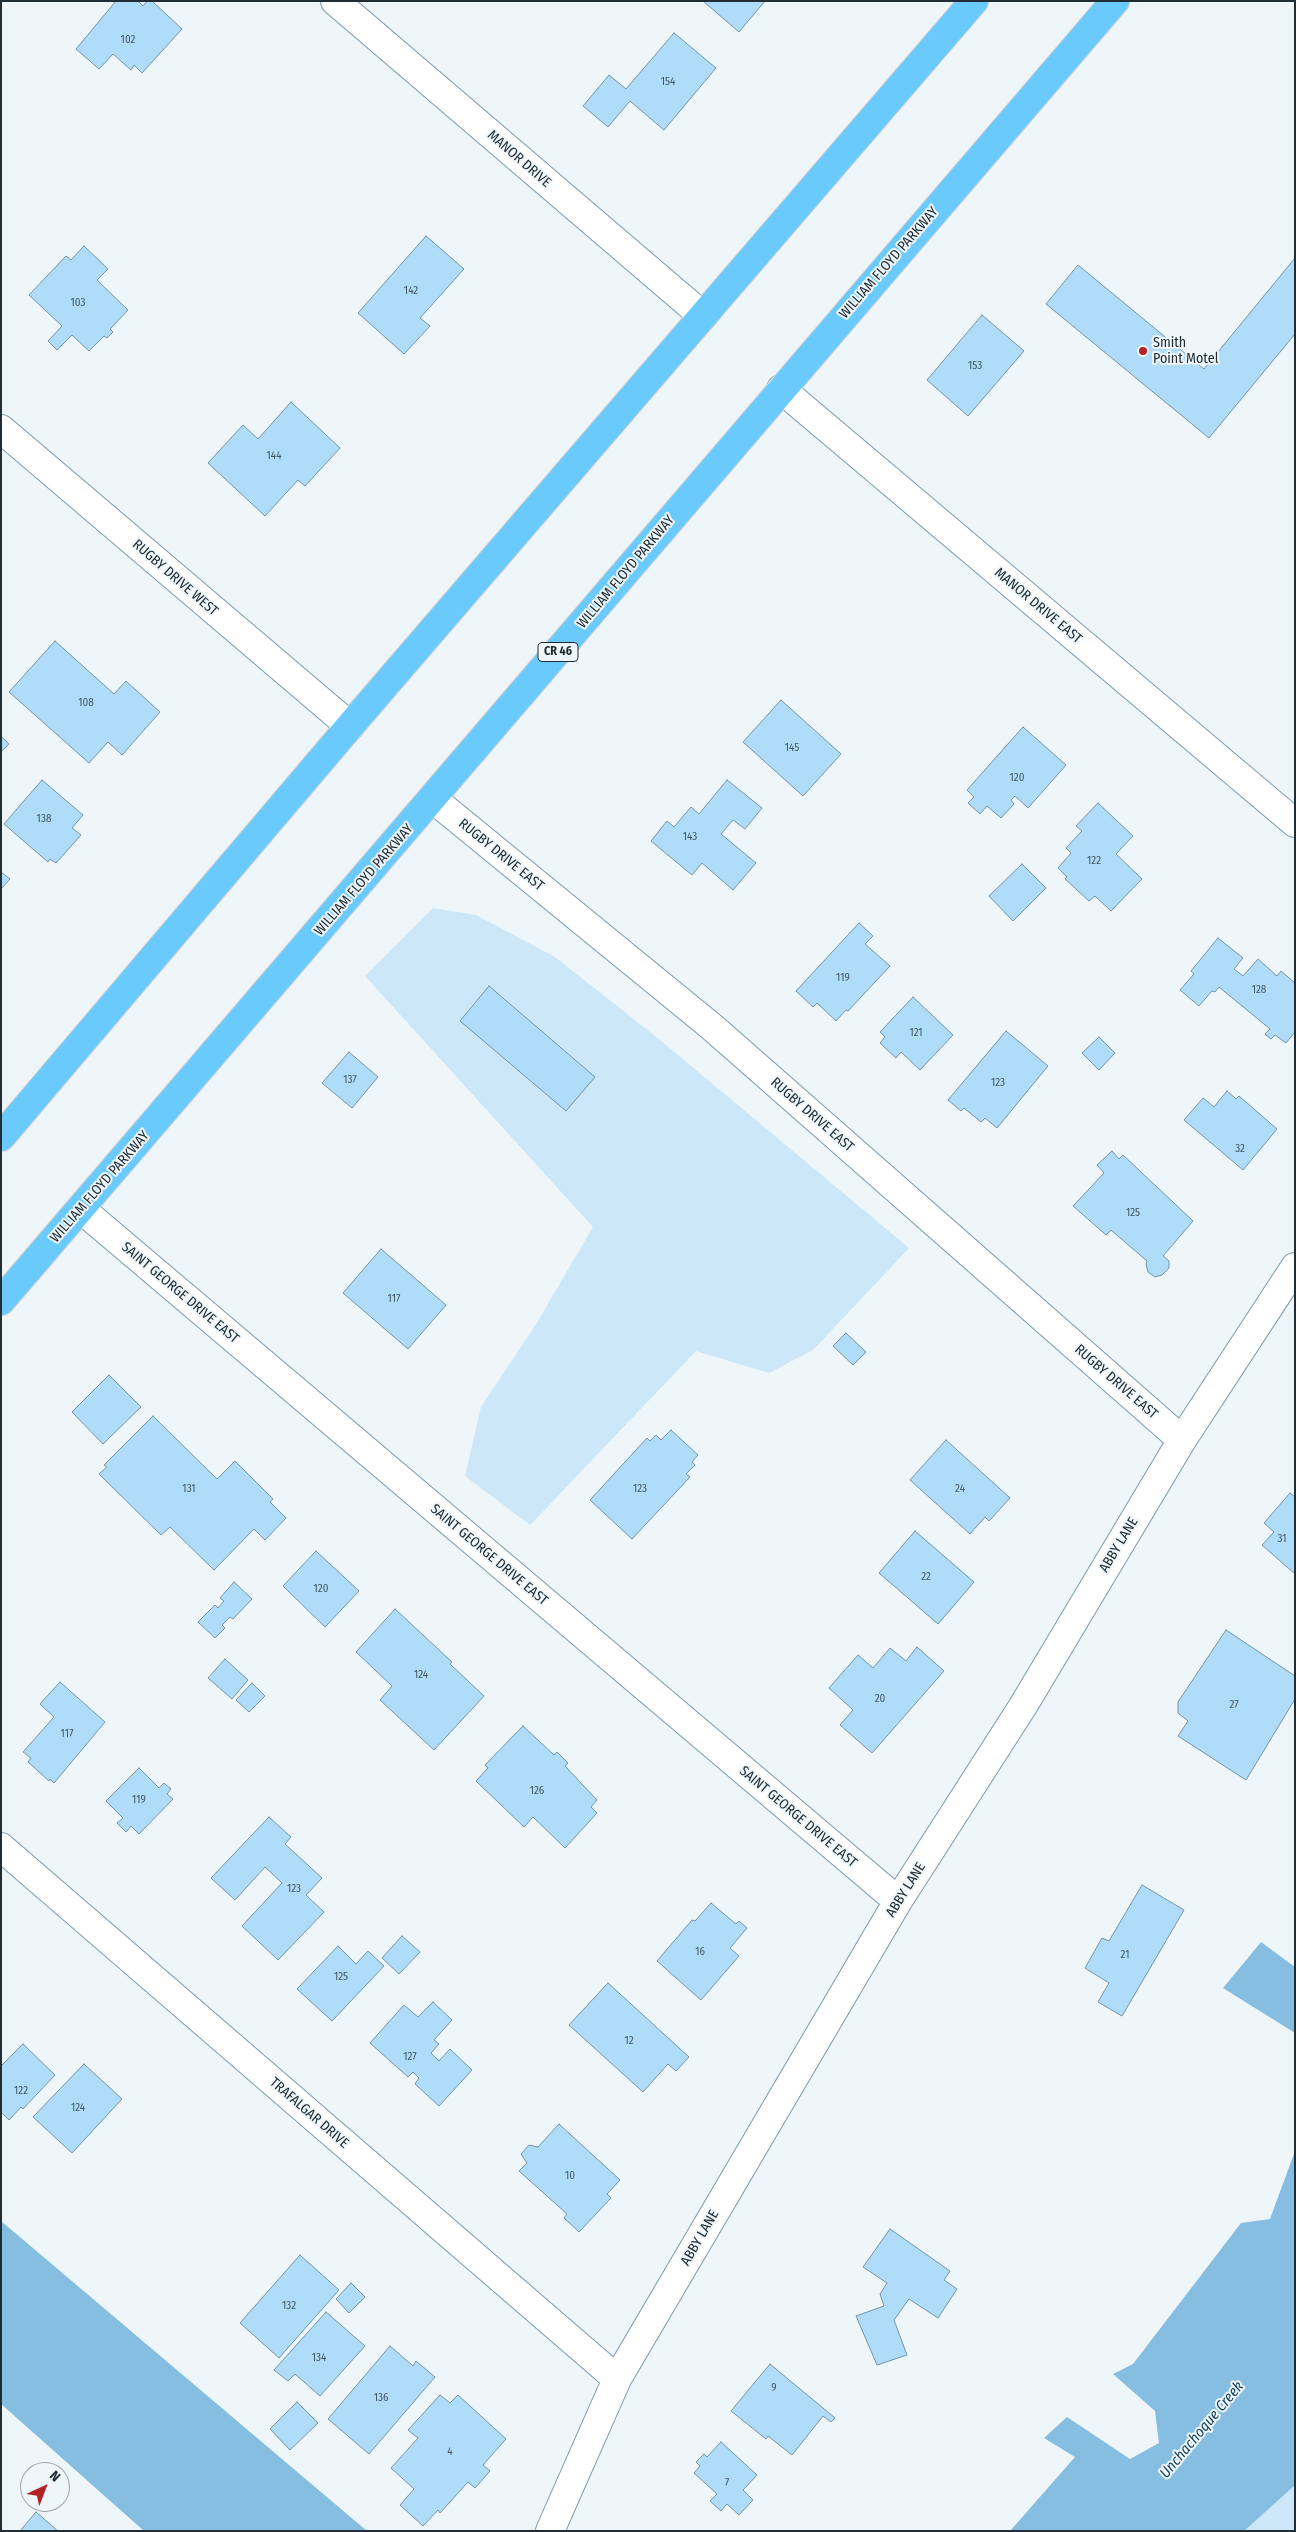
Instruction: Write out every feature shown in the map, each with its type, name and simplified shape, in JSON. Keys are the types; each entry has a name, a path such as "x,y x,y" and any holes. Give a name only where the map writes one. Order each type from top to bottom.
{"highway":[{"path":"1,1137 350,726 974,1"},
{"name":"WILLIAM FLOYD PARKWAY","path":"1,1301 434,799 781,389 1115,1"}],"street":[{"name":"MANOR DRIVE","path":"335,1 703,316"},
{"name":"MANOR DRIVE EAST","path":"781,389 1295,823"},
{"name":"RUGBY DRIVE WEST","path":"1,429 350,726"},
{"name":"RUGBY DRIVE EAST","path":"434,799 712,1027 1182,1440"},
{"name":"SAINT GEORGE DRIVE EAST","path":"81,1209 898,1901"},
{"name":"ABBY LANE","path":"550,2531 618,2379 898,1901 1023,1706 1182,1440 1295,1267"},
{"name":"TRAFALGAR DRIVE","path":"1,1847 618,2379"}],"shaded area":[{"path":"433,908 476,915 555,957 655,1036 909,1248 813,1350 769,1373 696,1351 530,1525 465,1476 481,1407 535,1326 593,1227 365,976"},
{"path":"1295,2433 1295,2531 1228,2531"}],"water":[{"path":"1261,1942 1295,1967 1295,2033 1223,1988"},
{"name":"Unchachoque Creek","path":"1295,2151 1295,2485 1244,2531 1010,2531 1075,2457 1044,2438 1067,2417 1130,2459 1159,2443 1155,2411 1113,2374 1133,2364 1241,2223 1270,2219"},
{"path":"1,2221 367,2531 144,2531 70,2465 70,2462 66,2462 1,2404"}],"building":[{"path":"116,1 138,1 143,6 147,1 152,1 182,29 142,73 134,65 131,70 113,54 99,69 76,49"},
{"path":"703,1 765,1 739,32"},
{"path":"674,33 716,68 664,130 630,101 608,127 583,106 609,75 626,89"},
{"path":"426,236 464,269 420,318 430,326 404,354 358,313"},
{"path":"84,246 108,269 97,280 128,310 110,329 113,332 107,338 104,336 89,351 72,335 57,350 48,341 62,326 29,295 66,256 71,260"},
{"name":"Smith Point Motel","path":"1295,258 1295,334 1209,438 1046,304 1078,265 1204,369"},
{"path":"982,315 1024,351 968,416 927,380"},
{"path":"291,402 340,448 305,486 298,480 265,516 208,463 243,425 258,439"},
{"path":"55,641 114,694 126,681 160,712 122,755 108,742 89,763 9,692"},
{"path":"781,700 841,754 803,796 743,742"},
{"path":"1023,727 1066,765 1028,808 1015,796 1011,800 1014,804 1001,818 987,806 980,814 968,803 974,797 967,790"},
{"path":"1,736 9,744 1,752"},
{"path":"42,780 83,815 72,828 81,835 56,863 50,859 48,862 4,824"},
{"path":"727,780 762,808 745,829 733,820 721,834 756,863 733,890 702,863 692,875 651,841 667,821 674,827 691,807 699,814"},
{"path":"1098,803 1133,836 1116,854 1142,879 1111,911 1095,896 1089,901 1065,879 1067,877 1058,868 1071,853 1066,848 1082,831 1076,826"},
{"path":"1022,864 1046,888 1013,921 989,896"},
{"path":"1,872 10,879 1,889"},
{"path":"859,923 873,936 865,944 890,966 848,1011 846,1010 836,1021 817,1003 813,1007 796,991"},
{"path":"1218,938 1243,958 1234,969 1243,976 1258,959 1277,976 1281,971 1295,983 1295,1032 1286,1043 1275,1035 1271,1039 1265,1034 1270,1029 1219,987 1215,992 1212,991 1199,1006 1180,990 1194,974 1191,971"},
{"path":"489,986 595,1077 566,1111 460,1021"},
{"path":"913,997 953,1035 920,1070 901,1052 896,1058 880,1043 885,1037 880,1032"},
{"path":"1006,1031 1048,1066 997,1128 985,1118 981,1122 964,1108 961,1111 948,1100"},
{"path":"1099,1037 1115,1053 1099,1070 1082,1053"},
{"path":"349,1052 378,1077 352,1108 322,1083"},
{"path":"1227,1091 1236,1099 1239,1096 1277,1129 1243,1170 1184,1120 1203,1098 1214,1107"},
{"path":"1112,1151 1119,1159 1123,1155 1193,1221 1163,1256 1169,1261 1169,1268 1162,1275 1155,1277 1148,1272 1147,1261 1111,1230 1106,1235 1073,1206 1104,1173 1097,1165"},
{"path":"381,1249 446,1305 408,1349 343,1293"},
{"path":"846,1333 866,1352 853,1365 833,1346"},
{"path":"109,1375 141,1407 103,1444 72,1412"},
{"path":"153,1416 217,1479 235,1461 273,1499 270,1502 286,1518 265,1540 254,1529 214,1570 170,1527 161,1535 99,1474 107,1467 104,1465"},
{"path":"671,1430 698,1455 692,1462 695,1465 686,1474 690,1477 632,1539 590,1500 647,1438 650,1441 656,1435 661,1440"},
{"path":"946,1440 1010,1498 989,1521 985,1517 970,1534 910,1480"},
{"path":"1290,1493 1295,1497 1295,1574 1262,1545 1274,1532 1264,1523"},
{"path":"915,1531 974,1582 938,1624 879,1573"},
{"path":"316,1551 359,1591 325,1627 283,1586"},
{"path":"234,1582 252,1599 233,1619 230,1617 222,1625 225,1628 215,1638 198,1622 215,1605 218,1608 224,1601 220,1598"},
{"path":"395,1609 452,1662 450,1664 484,1696 434,1750 380,1700 392,1686 356,1652"},
{"path":"1226,1630 1295,1676 1295,1699 1246,1780 1178,1736 1188,1721 1178,1713 1178,1702"},
{"path":"917,1647 944,1671 872,1753 840,1725 853,1710 829,1688 858,1655 873,1668 890,1648 906,1661"},
{"path":"225,1659 248,1680 232,1699 208,1678"},
{"path":"60,1682 105,1722 54,1783 50,1779 49,1781 28,1762 31,1758 23,1752 54,1717 40,1704"},
{"path":"252,1683 265,1696 249,1712 236,1700"},
{"path":"523,1726 554,1755 557,1752 568,1763 565,1766 597,1800 591,1807 597,1813 565,1848 533,1817 524,1827 476,1781 488,1768 485,1765"},
{"path":"139,1768 159,1788 164,1783 171,1789 167,1794 173,1799 139,1834 131,1826 126,1832 117,1823 123,1818 106,1801"},
{"path":"269,1817 291,1837 285,1844 322,1878 306,1895 324,1912 278,1960 242,1926 282,1883 265,1867 235,1900 211,1878"},
{"path":"1142,1885 1184,1910 1122,2016 1098,2002 1109,1983 1085,1968 1102,1938 1109,1941"},
{"path":"711,1903 736,1924 739,1921 747,1928 730,1948 739,1956 701,2000 657,1961 692,1920 695,1921"},
{"path":"402,1936 420,1952 399,1974 382,1958"},
{"path":"338,1946 356,1964 368,1951 384,1966 332,2021 297,1989"},
{"path":"608,1983 689,2057 676,2071 668,2064 643,2092 569,2025"},
{"path":"433,2002 452,2020 434,2040 439,2044 431,2053 439,2061 450,2049 472,2070 439,2106 415,2084 419,2078 413,2072 408,2077 370,2043 404,2005 418,2017"},
{"path":"23,2044 55,2075 23,2109 21,2107 9,2120 1,2112 1,2066"},
{"path":"84,2064 122,2099 72,2153 33,2117"},
{"path":"559,2124 620,2180 607,2194 611,2198 579,2232 564,2218 567,2214 519,2171 527,2163 521,2154 529,2145 538,2147"},
{"path":"890,2229 950,2271 944,2280 957,2289 938,2318 909,2299 894,2320 907,2355 877,2365 856,2316 884,2306 880,2294 887,2283 863,2267"},
{"path":"300,2255 339,2290 279,2358 240,2323"},
{"path":"351,2283 365,2297 349,2313 336,2299"},
{"path":"326,2312 365,2346 320,2396 295,2374 288,2381 274,2370"},
{"path":"390,2346 413,2366 416,2361 435,2377 369,2454 328,2419"},
{"path":"770,2364 835,2418 831,2422 823,2416 792,2455 768,2436 766,2439 731,2411"},
{"path":"440,2395 450,2403 458,2395 506,2439 483,2465 490,2471 475,2488 468,2482 440,2513 438,2510 423,2526 400,2505 414,2489 391,2468 418,2438 408,2430"},
{"path":"297,2402 318,2423 290,2450 270,2429"},
{"path":"721,2442 757,2475 743,2490 753,2500 739,2515 727,2504 721,2511 710,2501 717,2494 694,2473 700,2466 696,2462 704,2454 707,2457"},
{"path":"36,2512 58,2531 20,2531"}],"place":[{"name":"Smith Point Motel","path":"1143,351"}]}
